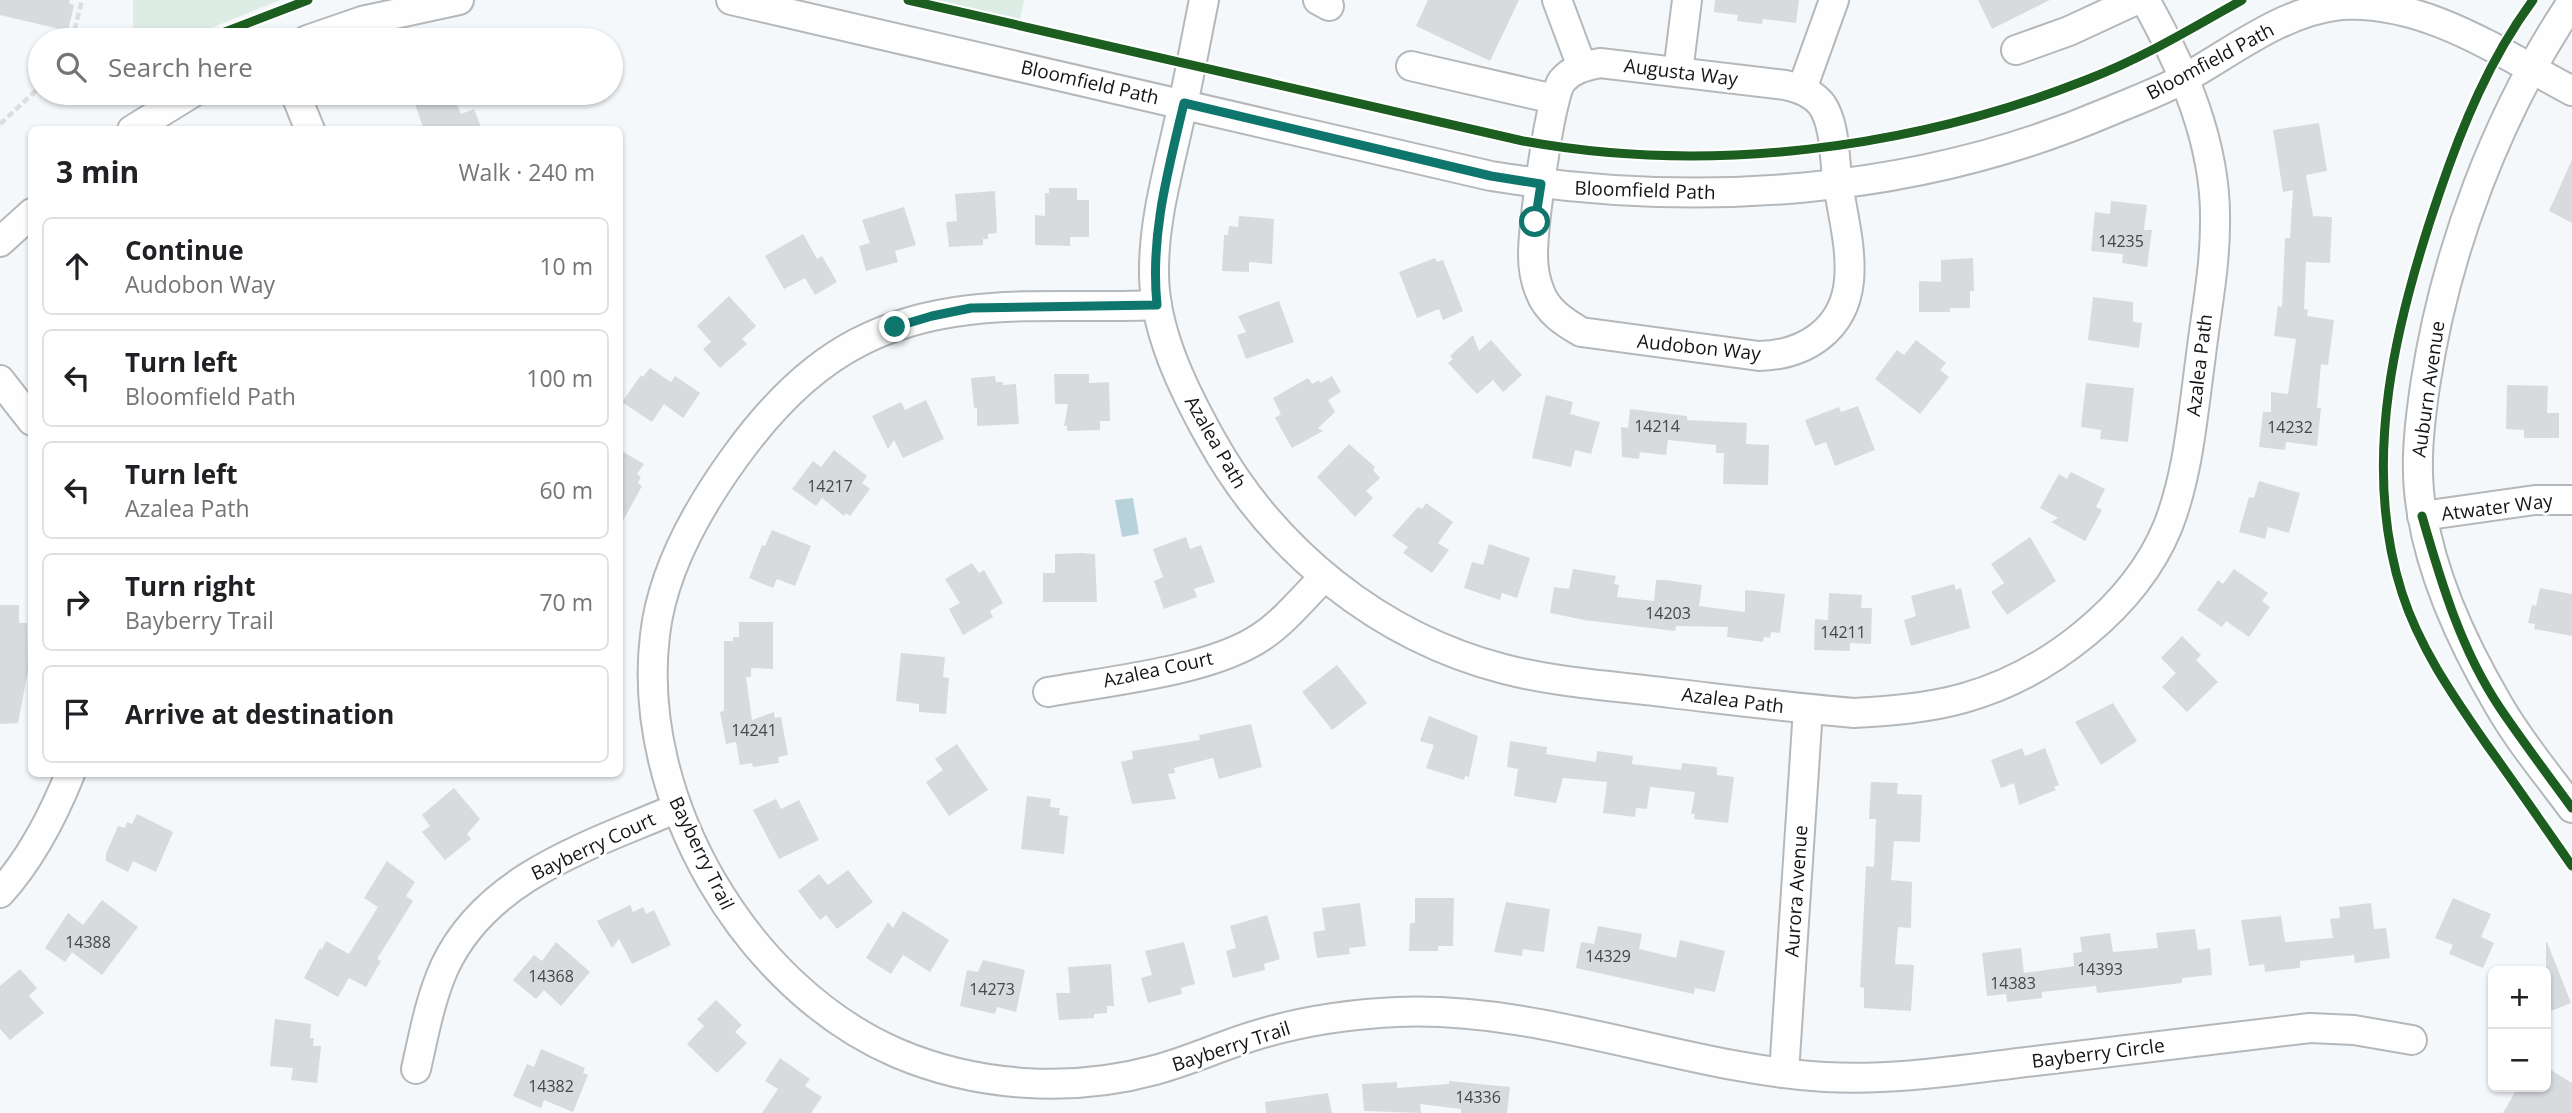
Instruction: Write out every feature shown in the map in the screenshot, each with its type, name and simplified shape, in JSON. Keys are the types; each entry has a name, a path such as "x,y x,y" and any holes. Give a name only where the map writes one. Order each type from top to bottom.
{"street":[{"path":"342,28 362,21 459,0"},
{"name":"Bloomfield Path","path":"731,0 1491,176 1541,184 1627,192 1773,190 1838,184 1929,168 2012,146 2105,113 2184,79 2292,18 2341,5 2389,6 2418,11 2531,67 2572,91"},
{"name":"Azalea Path","path":"1204,0 1166,178 1156,242 1154,272 1157,305 1166,338 1198,417 1226,466 1272,525 1324,577 1367,608 1401,628 1468,658 1567,681 1854,713 1894,711 1966,698 2037,667 2099,622 2125,594 2151,558 2168,526 2188,457 2214,246 2214,198 2204,136 2168,41 2145,0"},
{"path":"1541,184 1554,99 1562,82 1582,66 1557,0"},
{"path":"1678,72 1688,0"},
{"path":"1834,0 1802,89 1822,106 1828,119 1838,184"},
{"path":"2016,50 2070,31 2136,0"},
{"name":"Auburn Avenue","path":"2572,2 2531,67 2471,203 2428,363 2417,455 2417,484 2422,516 2441,581 2464,641 2499,706 2572,808"},
{"name":"Augusta Way","path":"1582,66 1609,64 1802,89"},
{"path":"1411,66 1554,99"},
{"path":"138,126 173,105"},
{"path":"300,105 308,126"},
{"name":"Audobon Way","path":"1541,184 1535,222 1534,274 1540,294 1550,310 1565,322 1581,332 1599,336 1759,356 1780,355 1818,338 1832,325 1844,304 1849,282 1849,258 1838,184"},
{"path":"0,242 28,217"},
{"name":"Bayberry Trail","path":"1157,305 971,308 895,327 859,342 818,368 783,398 753,432 702,508 681,550 663,597 655,632 652,673 654,715 666,774 677,808 706,869 737,922 804,992 830,1014 895,1052 967,1075 1043,1084 1083,1083 1159,1070 1236,1041 1312,1021 1393,1012 1432,1012 1517,1020 1708,1062 1784,1073"},
{"path":"0,380 28,416"},
{"name":"Atwater Way","path":"2422,516 2535,500 2572,500"},
{"name":"Azalea Court","path":"1048,692 1207,661 1235,650 1261,637 1284,619 1324,577"},
{"name":"Aurora Avenue","path":"1784,1073 1808,709"},
{"path":"0,892 26,860 44,831 69,777"},
{"name":"Bayberry Court","path":"416,1069 428,1013 446,966 465,932 495,899 529,874 677,808"},
{"name":"Bayberry Circle","path":"1784,1073 1828,1077 1909,1076 2310,1028 2354,1030 2412,1040"}],"path":[{"path":"75,28 82,0"},
{"path":"0,124 28,98"}],"shaded area":[{"path":"133,0 280,0 211,28 133,28"},
{"path":"936,0 1024,0 1020,19"}],"water":[{"path":"1133,498 1139,534 1122,537 1115,500"}],"building":[{"path":"0,0 70,0 69,3 74,5 69,28 55,28 0,15"},
{"path":"1428,0 1519,0 1490,61 1416,26"},
{"path":"1715,0 1799,0 1796,23 1763,19 1762,24 1737,21 1738,15 1714,12"},
{"path":"1978,0 2050,0 1992,29"},
{"path":"415,105 457,105 461,114 474,109 480,126 423,126"},
{"path":"2319,123 2327,171 2306,175 2313,216 2332,217 2330,263 2306,262 2304,309 2308,310 2307,316 2334,320 2328,365 2321,364 2317,408 2321,408 2317,446 2286,442 2285,450 2259,447 2263,412 2271,412 2271,392 2288,394 2296,339 2274,336 2278,306 2282,307 2285,238 2290,238 2293,190 2283,192 2273,130"},
{"path":"2572,160 2572,223 2549,211"},
{"path":"1049,188 1077,188 1077,200 1089,200 1089,237 1070,237 1070,246 1035,245 1035,215 1045,216 1045,193 1049,193"},
{"path":"995,191 997,233 988,234 988,239 983,239 983,245 949,247 946,222 957,221 955,194"},
{"path":"2111,201 2147,205 2144,230 2152,230 2147,267 2122,263 2123,254 2091,251 2095,212 2110,214"},
{"path":"904,207 916,245 895,251 898,262 866,271 859,246 870,243 862,220"},
{"path":"1239,216 1274,219 1272,264 1249,262 1249,272 1222,271 1224,235 1228,235 1229,226 1238,227"},
{"path":"803,234 817,259 822,256 837,282 815,295 805,278 784,289 765,256"},
{"path":"1435,258 1437,262 1443,260 1463,311 1443,320 1439,309 1417,318 1399,272"},
{"path":"1973,258 1974,291 1970,291 1970,308 1950,308 1950,312 1919,312 1919,281 1941,282 1941,260"},
{"path":"729,296 756,326 742,339 747,344 720,368 703,349 711,342 697,326"},
{"path":"2093,297 2133,302 2133,322 2142,323 2139,348 2088,340"},
{"path":"1279,301 1294,342 1246,359 1237,335 1246,332 1238,316"},
{"path":"1473,335 1479,351 1491,340 1522,375 1503,392 1493,380 1477,394 1448,363 1453,359 1450,356"},
{"path":"1916,340 1946,363 1940,370 1949,377 1920,414 1875,379 1897,350 1904,355"},
{"path":"650,368 671,382 675,376 700,393 683,418 664,404 652,422 623,403 641,375 643,377"},
{"path":"1054,374 1089,374 1089,383 1109,382 1110,421 1100,421 1100,430 1067,431 1067,426 1064,426 1068,404 1055,404"},
{"path":"995,376 996,382 1003,382 1003,385 1016,384 1019,424 977,426 977,408 974,408 971,378"},
{"path":"1332,376 1341,392 1328,400 1335,412 1318,428 1323,431 1292,448 1275,418 1281,414 1273,398 1308,378 1312,384"},
{"path":"2086,383 2134,388 2128,442 2100,439 2101,430 2081,427"},
{"path":"2507,385 2548,386 2547,413 2559,413 2559,438 2524,438 2524,430 2506,429"},
{"path":"1546,395 1573,402 1570,414 1600,422 1591,454 1575,450 1571,467 1532,458"},
{"path":"926,400 944,439 903,458 894,440 888,449 872,416 901,402 905,410"},
{"path":"1858,406 1875,450 1835,466 1826,442 1815,446 1805,420 1839,407 1841,412"},
{"path":"1630,409 1687,416 1687,420 1747,423 1746,444 1769,445 1768,485 1723,484 1724,453 1716,453 1716,445 1668,440 1666,455 1640,452 1639,459 1622,457 1621,427 1628,428"},
{"path":"1349,444 1375,467 1373,470 1380,478 1366,491 1373,498 1355,517 1317,477"},
{"path":"834,450 867,476 862,483 870,489 850,516 846,513 844,516 822,498 816,506 792,489 813,461 821,467"},
{"path":"623,452 644,464 637,474 641,477 638,483 642,486 623,521"},
{"path":"2071,472 2105,489 2096,507 2102,510 2085,541 2051,522 2058,518 2040,508 2059,474 2067,479"},
{"path":"2259,481 2300,493 2289,533 2268,527 2265,539 2239,532 2249,497 2254,498"},
{"path":"1426,503 1453,522 1438,543 1449,550 1432,573 1403,553 1408,547 1392,536 1418,507 1422,509"},
{"path":"772,530 811,546 795,586 777,579 773,588 749,578 762,545 765,546"},
{"path":"1186,537 1190,549 1201,545 1215,582 1194,589 1197,597 1164,609 1154,581 1163,577 1153,549"},
{"path":"2030,537 2056,581 2007,615 1991,592 2004,583 1991,564"},
{"path":"1489,544 1530,558 1517,598 1502,593 1500,600 1464,588 1472,562 1483,565"},
{"path":"1055,554 1095,554 1097,602 1043,602 1043,573 1055,573"},
{"path":"972,563 979,573 984,570 1003,603 990,611 993,617 963,635 949,609 960,603 945,579"},
{"path":"1573,569 1616,576 1614,584 1619,585 1617,597 1654,601 1656,580 1665,580 1702,585 1699,606 1745,612 1745,590 1785,594 1780,633 1771,632 1770,638 1764,637 1763,642 1727,637 1728,627 1676,626 1675,631 1550,613 1554,587 1569,589"},
{"path":"2234,569 2268,593 2262,601 2270,607 2249,637 2226,621 2222,627 2197,610 2218,580 2223,584"},
{"path":"1954,584 1956,590 1961,588 1970,628 1911,646 1904,620 1916,616 1911,596"},
{"path":"2540,588 2572,594 2572,636 2534,629 2535,624 2528,623"},
{"path":"1829,593 1862,595 1861,608 1872,608 1871,644 1850,643 1850,651 1814,650 1815,619 1828,620"},
{"path":"0,605 19,605 19,623 27,623 28,671 18,723 0,724"},
{"path":"739,622 773,622 773,669 751,668 751,677 746,677 752,720 774,712 775,718 781,717 788,755 778,757 779,763 753,767 752,763 740,765 736,742 726,744 720,712 724,711 724,641 733,641 733,637 739,637"},
{"path":"2182,636 2201,655 2196,660 2218,682 2187,712 2162,687 2176,673 2161,658"},
{"path":"901,653 945,657 943,677 949,678 946,714 919,712 919,704 896,701"},
{"path":"1337,665 1367,703 1332,730 1302,692"},
{"path":"2113,703 2137,741 2101,765 2075,722"},
{"path":"1429,716 1478,736 1469,777 1465,776 1464,780 1426,768 1434,745 1420,741"},
{"path":"1251,724 1262,767 1219,779 1213,758 1174,768 1175,773 1168,774 1176,799 1132,804 1121,762 1133,759 1132,751 1200,740 1199,735"},
{"path":"1510,741 1547,747 1546,754 1596,762 1597,751 1633,756 1632,764 1681,770 1682,763 1717,767 1717,775 1734,777 1728,823 1694,819 1695,814 1691,814 1695,792 1650,787 1647,809 1636,808 1635,817 1603,813 1607,782 1563,778 1556,803 1514,796 1518,769 1507,767"},
{"path":"957,744 988,790 949,816 926,782 943,770 935,759"},
{"path":"2022,748 2025,756 2045,748 2059,785 2054,787 2056,790 2019,805 2014,783 2001,788 1991,760"},
{"path":"1871,782 1898,783 1897,794 1922,795 1920,842 1894,841 1891,880 1912,882 1911,928 1898,927 1895,964 1914,965 1911,1011 1864,1008 1864,988 1860,987 1866,866 1874,867 1876,819 1869,819"},
{"path":"454,788 480,819 467,834 471,839 445,860 422,832 430,826 422,815"},
{"path":"1027,796 1051,799 1050,807 1060,808 1059,815 1068,816 1064,854 1021,849"},
{"path":"776,799 781,809 799,800 819,840 779,859 753,810"},
{"path":"137,814 173,832 156,872 133,861 128,872 106,861 106,854 118,826 125,828 127,822 132,824"},
{"path":"387,861 415,882 406,896 413,901 377,959 381,961 366,987 349,978 338,997 304,978 326,941 349,954 378,907 364,898"},
{"path":"848,870 873,902 837,929 826,915 820,920 798,891 819,874 828,885"},
{"path":"1415,898 1454,898 1453,946 1438,946 1438,951 1409,951 1410,923 1415,923"},
{"path":"2453,898 2491,914 2481,937 2494,943 2483,968 2449,954 2453,945 2435,938"},
{"path":"102,900 138,927 102,975 72,952 65,962 45,948 68,913 83,925"},
{"path":"1506,902 1550,909 1544,952 1523,949 1522,956 1494,952"},
{"path":"1360,903 1366,946 1349,948 1350,954 1317,958 1313,932 1325,930 1322,908"},
{"path":"2371,903 2374,929 2386,928 2390,958 2355,963 2354,955 2300,961 2300,968 2265,972 2264,964 2249,966 2241,920 2281,916 2285,942 2333,938 2330,919 2340,918 2339,907"},
{"path":"630,905 633,912 643,907 646,914 654,910 671,945 632,964 619,939 612,948 597,921"},
{"path":"903,911 949,940 930,972 903,955 891,974 866,958 888,922 893,928"},
{"path":"1267,915 1280,959 1264,964 1265,970 1233,978 1226,951 1236,948 1230,926"},
{"path":"1598,926 1642,934 1639,949 1676,958 1680,940 1725,951 1715,992 1695,988 1694,994 1576,968 1581,942 1594,944"},
{"path":"2195,929 2198,950 2210,948 2212,975 2182,978 2182,983 2097,993 2096,986 2042,992 2042,998 2007,1002 2006,994 1987,996 1982,953 2021,948 2024,973 2074,966 2073,953 2082,952 2080,937 2110,933 2113,952 2158,948 2156,933"},
{"path":"556,942 590,972 561,1006 544,990 536,999 513,980 534,955 542,961"},
{"path":"1184,942 1195,984 1181,988 1182,994 1148,1003 1141,978 1152,975 1145,951"},
{"path":"2546,943 2571,1003 2551,1011 2551,966 2546,966"},
{"path":"983,960 1025,970 1016,1012 997,1007 995,1014 960,1006 967,970 978,972"},
{"path":"1111,964 1114,1006 1107,1006 1107,1013 1094,1014 1094,1018 1059,1020 1056,993 1070,993 1068,967"},
{"path":"20,969 37,988 29,996 44,1013 10,1040 0,1029 0,986"},
{"path":"716,1000 742,1025 735,1032 747,1043 717,1073 687,1044 704,1026 697,1019"},
{"path":"275,1019 311,1024 310,1038 314,1038 313,1046 321,1046 317,1083 291,1080 293,1068 270,1066"},
{"path":"541,1049 585,1068 583,1073 588,1075 573,1112 544,1100 541,1108 513,1096 527,1064 534,1067"},
{"path":"780,1058 810,1079 805,1086 822,1097 811,1113 762,1113 778,1089 765,1081"},
{"path":"2551,1070 2572,1083 2572,1113 2503,1113 2515,1092 2551,1092"},
{"path":"1449,1081 1510,1087 1507,1113 1461,1113 1461,1109 1420,1104 1421,1113 1364,1111 1362,1084 1397,1082 1397,1088 1449,1084"},
{"path":"1328,1093 1332,1113 1266,1113 1265,1102"}],"cycle path":[{"path":"235,28 308,0"},
{"path":"908,0 1523,141 1593,151 1665,156 1737,155 1809,149 1880,139 1950,123 2019,104 2106,72 2166,43 2242,0"},
{"path":"2533,0 2503,45 2478,93 2423,242 2397,341 2389,392 2384,442 2384,493 2390,543 2402,593 2418,634 2462,709 2572,866"},
{"path":"2422,516 2445,590 2474,663 2500,708 2572,808"}],"route":[{"path":"895,327 971,308 1157,305 1154,272 1160,209 1184,103 1491,176 1541,184 1535,222"}]}
